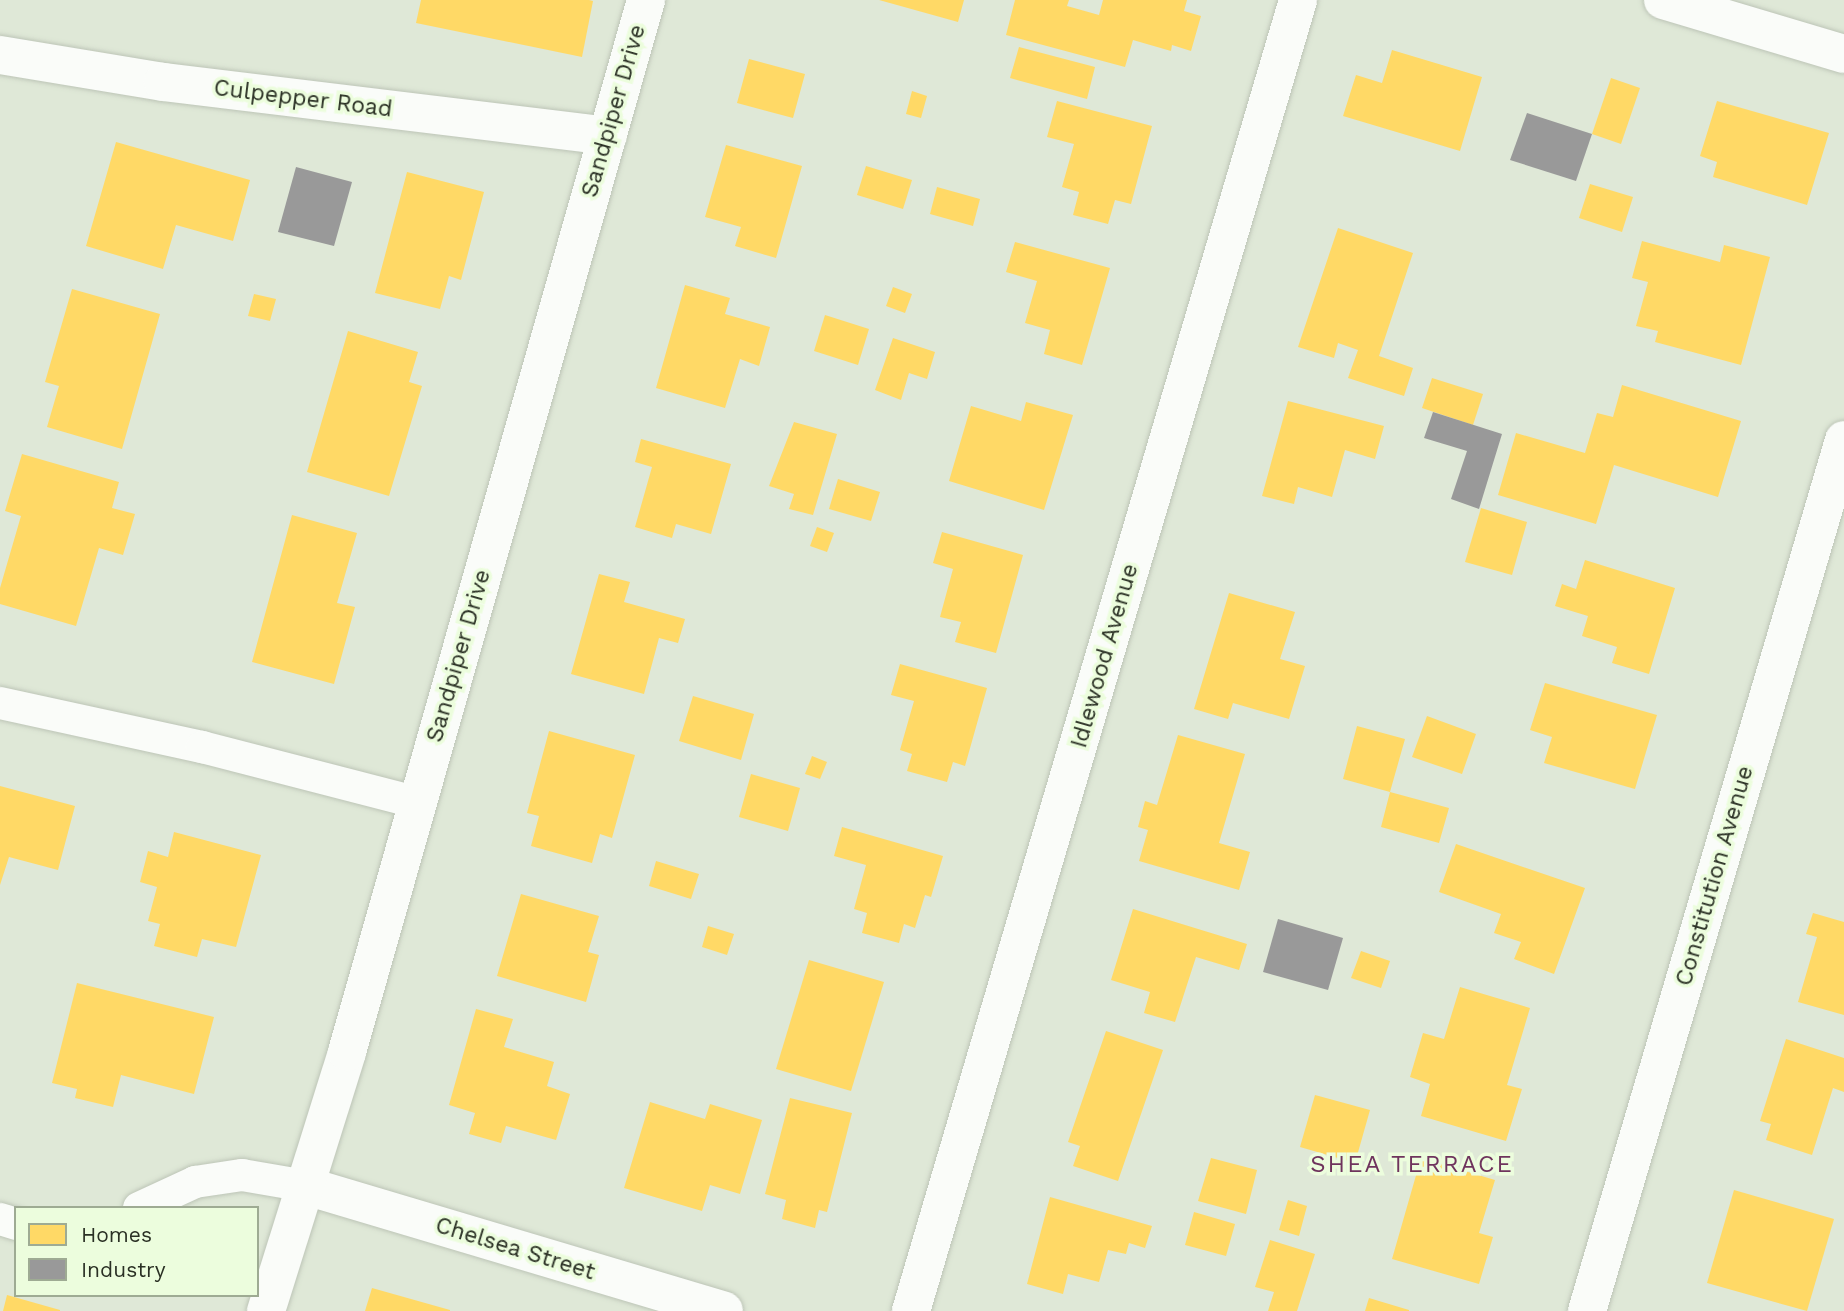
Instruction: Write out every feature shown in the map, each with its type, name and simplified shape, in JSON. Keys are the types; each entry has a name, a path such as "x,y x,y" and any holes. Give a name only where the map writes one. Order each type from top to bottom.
{"street":[{"name":"Sandpiper Drive","path":"266,1311 306,1186 418,803 646,0"},
{"name":"Idlewood Avenue","path":"911,1311 1298,0"},
{"path":"1663,0 1844,54"},
{"name":"Culpepper Road","path":"0,55 163,82 608,136"},
{"name":"Constitution Avenue","path":"1587,1311 1844,440"},
{"name":"Chelsea Street","path":"306,1186 724,1311"}],"lane":[{"path":"0,703 202,747 418,803"},
{"path":"143,1206 195,1182 242,1175 306,1186"}],"building: Homes":[{"path":"421,0 593,1 582,57 416,23"},
{"path":"879,0 964,0 958,22"},
{"path":"1015,0 1069,0 1067,6 1099,15 1103,0 1187,0 1184,11 1201,16 1191,51 1172,45 1171,51 1133,40 1125,67 1006,35"},
{"path":"1019,47 1095,67 1087,99 1010,78"},
{"path":"1392,50 1482,77 1460,151 1343,116 1356,75 1382,83"},
{"path":"749,59 805,74 793,118 737,103"},
{"path":"1611,78 1640,88 1621,144 1592,134"},
{"path":"912,91 927,96 921,118 906,114"},
{"path":"1057,101 1152,126 1131,204 1115,200 1108,224 1073,215 1079,192 1062,187 1074,144 1047,137"},
{"path":"1717,101 1829,133 1807,205 1713,177 1717,162 1700,156"},
{"path":"116,142 250,180 233,241 176,225 163,269 86,246"},
{"path":"726,145 802,166 776,258 735,246 741,227 705,217"},
{"path":"866,166 912,180 903,209 857,195"},
{"path":"407,172 484,192 461,280 449,276 440,309 375,293"},
{"path":"1590,184 1633,197 1622,232 1579,218"},
{"path":"937,187 980,199 973,226 930,214"},
{"path":"1338,228 1413,253 1379,356 1413,368 1404,396 1348,378 1358,350 1338,343 1334,358 1298,347"},
{"path":"1642,241 1720,262 1724,245 1770,257 1741,365 1655,342 1658,331 1636,326 1648,282 1632,278"},
{"path":"1015,242 1110,268 1082,365 1044,354 1050,330 1025,323 1037,281 1006,272"},
{"path":"685,285 730,298 725,314 770,327 759,366 740,359 725,408 656,388"},
{"path":"893,287 912,294 905,313 886,306"},
{"path":"72,289 160,314 122,449 47,427 59,386 45,382"},
{"path":"254,294 276,299 270,321 248,316"},
{"path":"825,315 869,329 858,365 814,351"},
{"path":"348,331 418,352 409,382 422,386 389,496 307,472"},
{"path":"893,338 935,352 927,379 909,373 901,400 875,390"},
{"path":"1432,378 1483,394 1473,425 1422,408"},
{"path":"1622,385 1741,421 1718,497 1614,465 1596,524 1498,495 1516,433 1585,453 1597,413 1613,417"},
{"path":"1288,401 1384,426 1375,459 1345,450 1332,497 1298,487 1294,504 1262,496"},
{"path":"1026,402 1073,415 1044,510 949,481 971,406 1021,421"},
{"path":"794,422 837,434 813,515 789,509 794,494 769,486"},
{"path":"641,439 731,464 711,534 676,524 672,538 635,527 652,467 635,462"},
{"path":"22,454 119,482 112,508 135,514 123,555 99,548 76,626 0,604 0,588 21,516 5,511"},
{"path":"838,479 880,492 871,521 829,509"},
{"path":"1481,508 1527,522 1512,575 1465,562"},
{"path":"292,515 357,533 337,603 355,607 334,684 252,662"},
{"path":"817,527 834,533 827,552 810,546"},
{"path":"942,532 1023,555 996,653 955,642 961,622 940,617 953,569 933,563"},
{"path":"1585,560 1675,588 1649,674 1612,663 1617,647 1582,636 1588,616 1555,606 1562,584 1576,589"},
{"path":"599,574 630,582 624,602 685,619 678,643 659,638 644,694 571,674"},
{"path":"1229,593 1295,612 1280,659 1305,666 1289,719 1233,703 1228,719 1194,709"},
{"path":"900,664 987,688 965,766 953,762 947,782 907,771 912,754 900,750 914,701 891,695"},
{"path":"1545,683 1657,715 1635,789 1544,763 1552,737 1530,730"},
{"path":"693,696 754,714 741,760 679,741"},
{"path":"1427,716 1476,734 1462,774 1412,757"},
{"path":"1357,726 1405,739 1390,792 1343,779"},
{"path":"549,731 635,755 612,838 600,834 592,863 531,846 539,816 527,813"},
{"path":"1178,735 1245,754 1219,843 1250,852 1239,890 1139,861 1148,830 1138,827 1145,801 1157,805"},
{"path":"812,756 827,762 820,779 805,774"},
{"path":"751,774 800,788 788,831 739,817"},
{"path":"0,786 75,806 58,870 9,857 0,885"},
{"path":"1390,792 1449,808 1439,843 1381,827"},
{"path":"842,827 943,856 931,897 925,895 915,928 904,924 899,943 862,933 867,913 854,909 866,865 834,856"},
{"path":"174,832 261,855 236,947 202,939 197,957 154,946 160,924 148,921 157,887 140,882 148,851 168,857"},
{"path":"1456,844 1585,888 1554,974 1514,959 1521,942 1494,933 1501,914 1439,892"},
{"path":"656,861 699,874 691,899 649,886"},
{"path":"521,894 599,916 588,952 599,955 586,1002 497,976"},
{"path":"1133,909 1247,944 1239,970 1196,957 1175,1022 1144,1013 1150,992 1111,980"},
{"path":"1813,913 1844,922 1844,1015 1798,1002 1817,937 1806,934"},
{"path":"708,926 734,934 727,955 702,947"},
{"path":"1361,951 1390,961 1381,988 1351,978"},
{"path":"809,960 884,982 851,1091 776,1069"},
{"path":"77,983 214,1017 194,1094 121,1075 113,1107 75,1098 77,1089 52,1083"},
{"path":"1460,987 1530,1008 1507,1085 1522,1089 1506,1141 1421,1116 1430,1084 1410,1077 1423,1033 1444,1039"},
{"path":"476,1009 513,1019 504,1047 554,1062 547,1086 570,1094 556,1140 506,1126 501,1143 469,1134 475,1113 449,1105"},
{"path":"1106,1031 1163,1050 1118,1181 1073,1166 1080,1146 1068,1142"},
{"path":"1786,1039 1844,1058 1844,1092 1833,1088 1812,1155 1766,1140 1771,1124 1760,1121"},
{"path":"1315,1095 1370,1110 1355,1163 1300,1147"},
{"path":"790,1098 852,1113 827,1212 819,1210 815,1228 782,1219 786,1200 765,1194"},
{"path":"650,1102 705,1119 710,1104 762,1120 740,1194 710,1185 702,1211 624,1188"},
{"path":"1211,1158 1257,1170 1246,1214 1198,1201"},
{"path":"1421,1158 1495,1180 1479,1233 1493,1237 1479,1284 1392,1259"},
{"path":"1734,1190 1834,1219 1807,1311 1707,1283"},
{"path":"1050,1197 1152,1226 1145,1248 1129,1243 1126,1254 1108,1250 1099,1282 1068,1274 1063,1294 1027,1284"},
{"path":"1288,1200 1307,1206 1299,1236 1279,1230"},
{"path":"1194,1212 1235,1224 1226,1256 1185,1245"},
{"path":"1270,1240 1315,1254 1297,1311 1268,1311 1274,1292 1255,1287"},
{"path":"372,1288 450,1310 450,1311 365,1311"},
{"path":"7,1295 60,1310 60,1311 3,1311"},
{"path":"1369,1298 1409,1310 1409,1311 1365,1311"}],"building: Industry":[{"path":"1527,113 1592,134 1576,181 1510,160"},
{"path":"296,167 352,182 334,246 278,232"},
{"path":"1433,412 1502,434 1479,509 1451,499 1467,451 1424,438"},
{"path":"1278,919 1343,938 1328,990 1263,972"}],"district":[{"name":"SHEA TERRACE","path":"1412,1165"}]}
